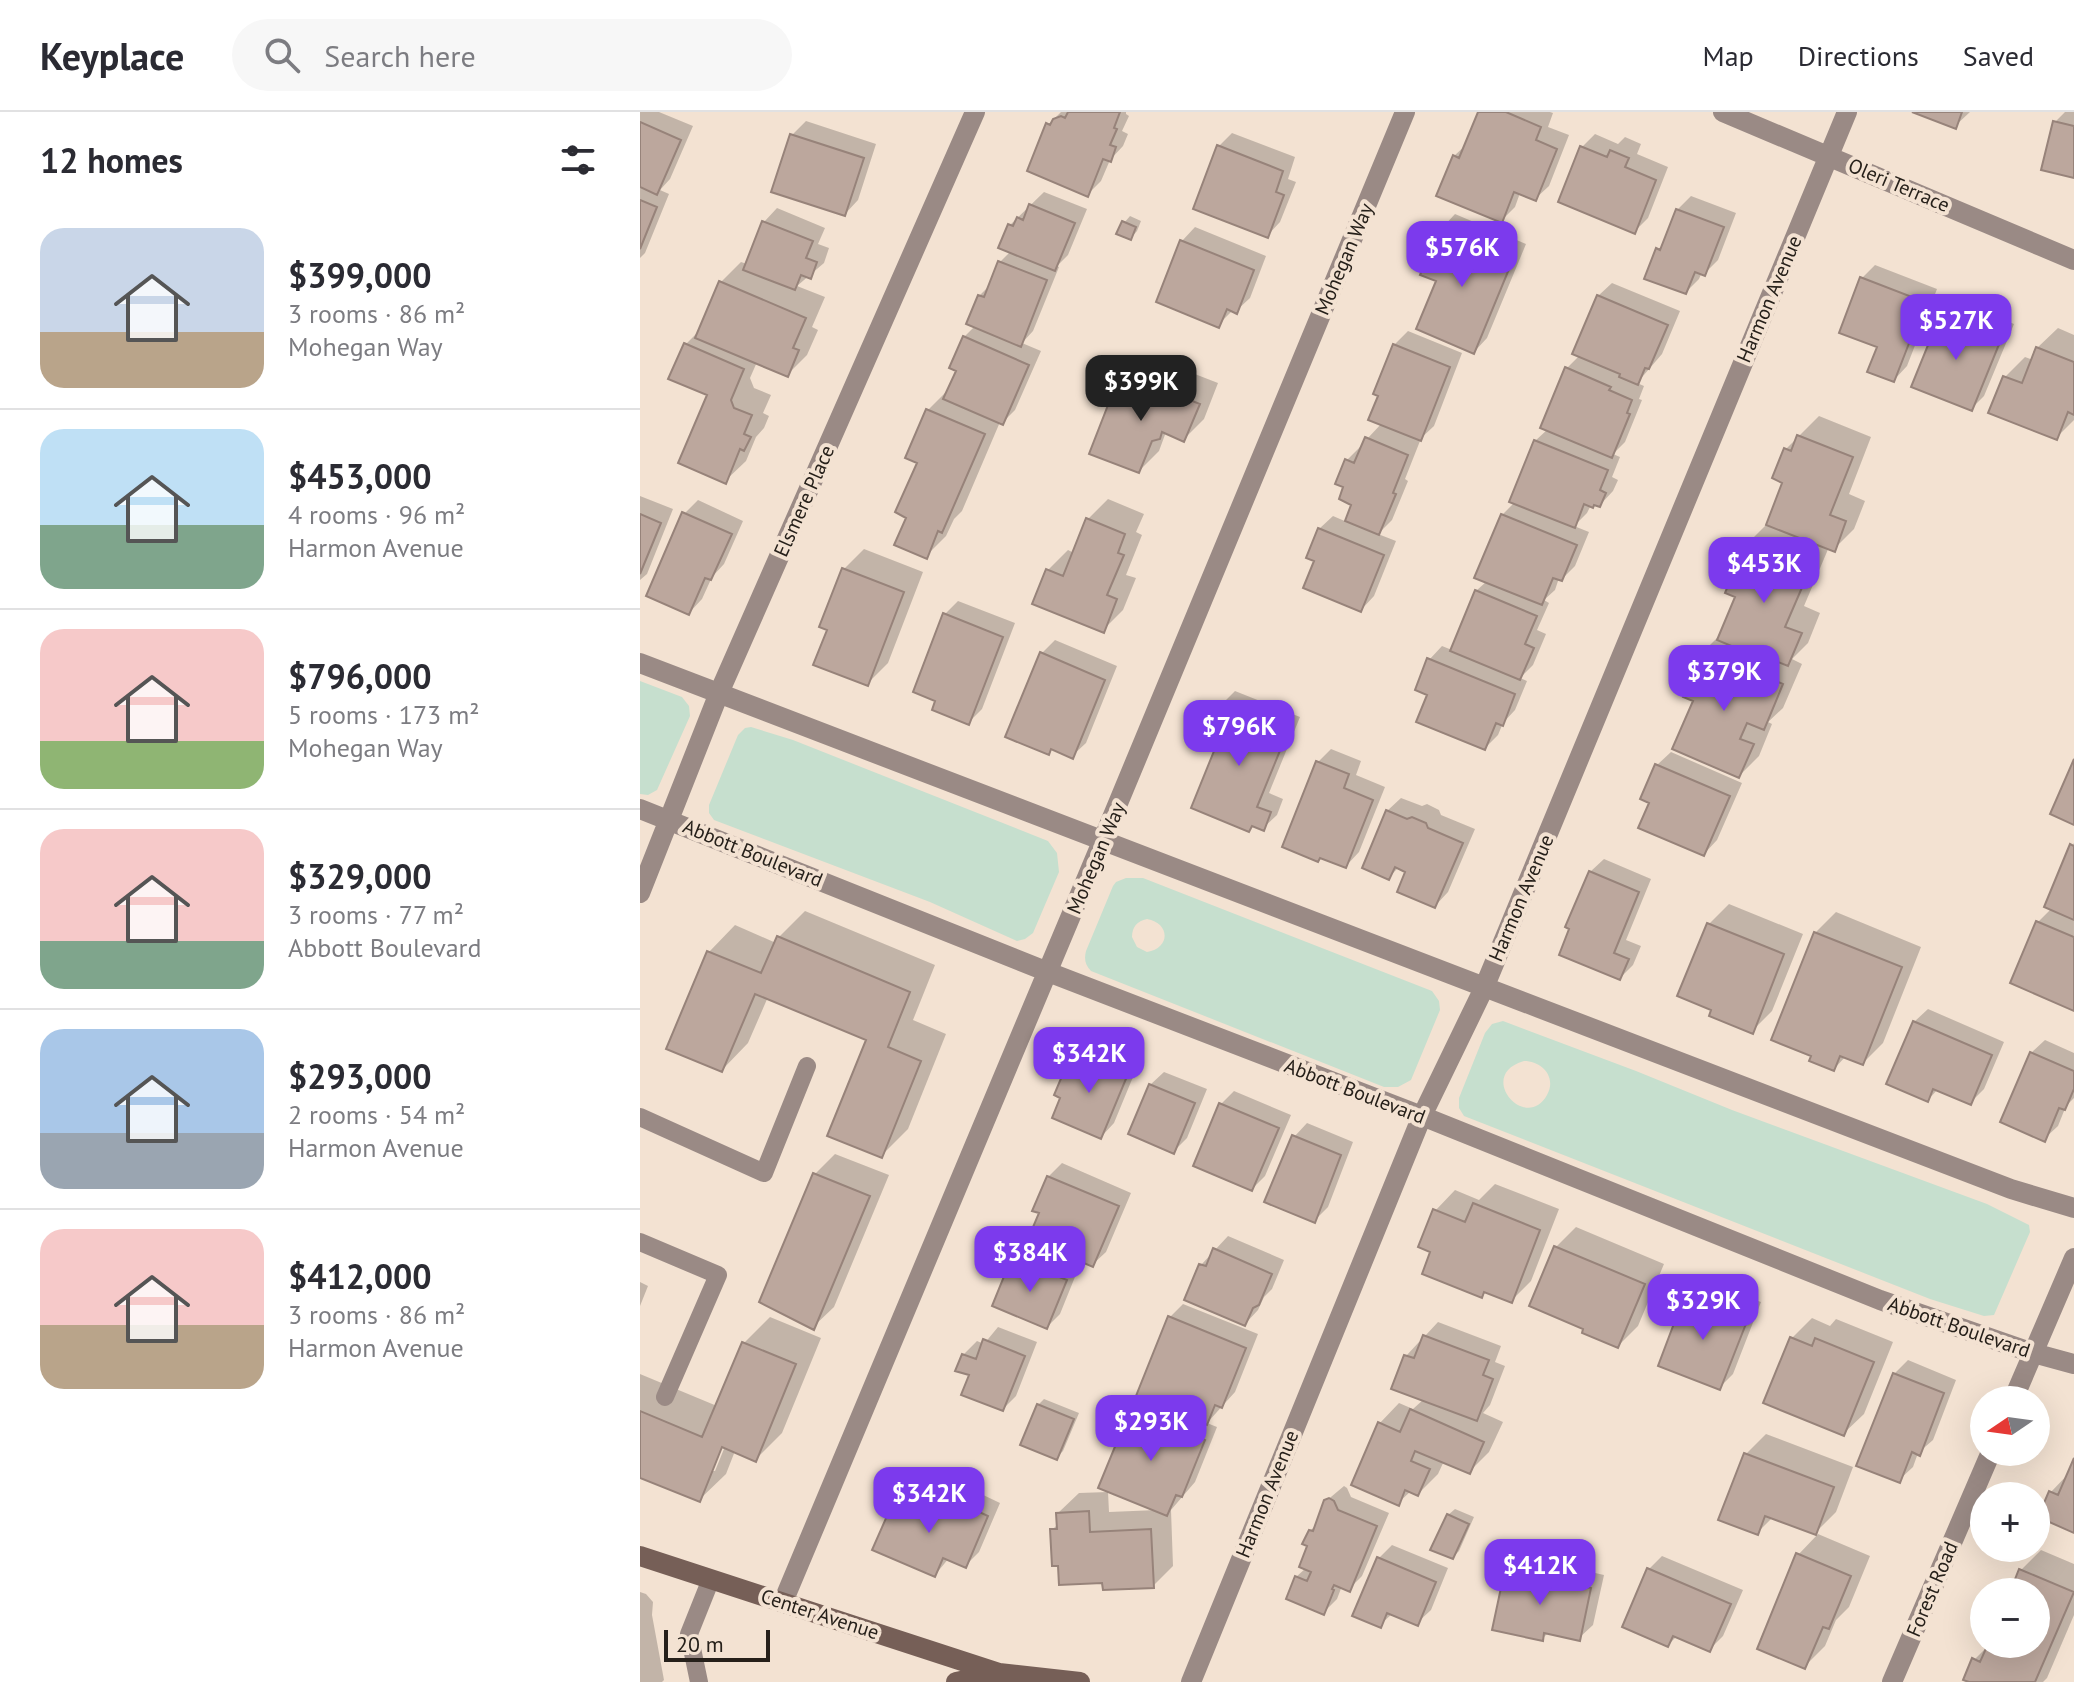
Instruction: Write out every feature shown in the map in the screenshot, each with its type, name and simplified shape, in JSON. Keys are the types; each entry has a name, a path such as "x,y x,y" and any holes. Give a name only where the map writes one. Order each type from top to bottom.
{"main road":[{"name":"Center Avenue","path":"640,1556 999,1673"},
{"path":"956,1682 999,1673 1080,1682"}],"street":[{"name":"Elsmere Place","path":"640,893 719,693 975,112"},
{"name":"Mohegan Way","path":"783,1602 1405,112"},
{"name":"Oleri Terrace","path":"1723,112 2074,260"},
{"name":"Harmon Avenue","path":"1191,1682 1422,1116 1484,988 1847,112"},
{"path":"640,663 2011,1189 2074,1208"},
{"name":"Abbott Boulevard","path":"640,809 1048,972 1422,1116 1880,1300 2074,1364"},
{"path":"2019,1386 2074,1258"},
{"name":"Forest Road","path":"1892,1682 1985,1466"}],"lane":[{"path":"640,1117 764,1173 807,1066"},
{"path":"640,1242 718,1275 665,1397"},
{"path":"699,1682 689,1634 711,1579"}],"green space":[{"path":"640,681 682,697 689,706 690,716 657,790 648,795 640,794"},
{"path":"751,727 793,740 1048,841 1057,853 1059,872 1033,933 1017,941 930,902 714,820 709,813 709,805 738,735"},
{"path":"1126,878 1143,878 1432,991 1439,1001 1440,1010 1411,1080 1398,1087 1384,1087 1091,971 1086,962 1086,951 1116,882","holes":["1143,920 1155,921 1163,930 1164,941 1155,950 1147,952 1137,947 1132,937 1133,930"]},
{"path":"1503,1021 1987,1204 2029,1225 2030,1232 1994,1315 1984,1316 1930,1299 1464,1116 1459,1108 1459,1098 1485,1033 1492,1024","holes":["1524,1061 1546,1071 1550,1088 1538,1105 1528,1108 1509,1098 1504,1088 1504,1078 1510,1068"]}],"building":[{"path":"1068,112 1120,112 1110,145 1116,147 1111,162 1103,159 1088,197 1027,171 1046,123 1050,125 1053,119 1061,116 1065,118"},
{"path":"1478,112 1506,112 1541,127 1536,140 1557,149 1536,201 1514,192 1502,223 1436,196 1453,155 1459,158"},
{"path":"1912,112 1962,112 1956,129"},
{"path":"2053,121 2074,126 2074,178 2041,170"},
{"path":"640,122 681,140 657,195 640,187"},
{"path":"790,134 864,158 845,216 771,192"},
{"path":"1217,145 1283,171 1276,192 1284,195 1268,238 1193,209"},
{"path":"1580,146 1607,157 1610,150 1629,158 1625,167 1656,180 1635,234 1558,202"},
{"path":"640,200 657,207 640,249"},
{"path":"1029,204 1075,223 1055,271 998,248 1008,224 1013,226 1017,217 1023,220"},
{"path":"1676,209 1724,227 1705,276 1695,272 1686,294 1644,279 1656,248 1660,250"},
{"path":"762,221 813,241 806,258 817,262 811,279 801,275 795,290 743,270"},
{"path":"1122,221 1136,227 1131,240 1116,234"},
{"path":"1440,227 1514,257 1474,354 1416,329 1436,281 1420,275"},
{"path":"1180,240 1254,270 1237,314 1227,309 1219,328 1156,302"},
{"path":"998,261 1047,280 1021,347 966,324 978,295 984,297"},
{"path":"1860,277 1925,302 1894,382 1867,372 1877,347 1839,333"},
{"path":"719,281 806,318 793,348 799,350 788,377 695,338"},
{"path":"1597,295 1668,325 1649,369 1645,368 1638,385 1572,354"},
{"path":"1941,313 2002,337 1972,411 1911,387"},
{"path":"963,336 1029,365 1003,425 943,399 956,371 949,368"},
{"path":"684,343 744,369 731,400 734,408 752,415 744,434 751,437 744,451 740,449 726,484 678,463 707,395 668,379"},
{"path":"1393,344 1450,367 1421,441 1368,420 1378,396 1373,394"},
{"path":"2036,347 2074,362 2074,415 2068,412 2057,440 1988,413 2003,376 2022,383"},
{"path":"1565,367 1632,400 1627,413 1630,414 1612,458 1540,428"},
{"path":"1129,376 1200,404 1184,442 1162,432 1160,439 1152,441 1139,473 1089,454 1110,400 1119,403"},
{"path":"926,409 985,434 942,533 938,531 927,559 894,545 906,518 895,512 917,463 905,458"},
{"path":"1797,435 1853,457 1830,515 1846,521 1835,552 1766,525 1782,483 1772,478 1784,448 1791,451"},
{"path":"1365,437 1408,455 1379,535 1345,521 1351,505 1339,499 1343,487 1335,484 1345,459 1354,463"},
{"path":"1534,440 1608,470 1600,490 1606,493 1600,507 1584,504 1575,528 1509,502"},
{"path":"682,512 732,534 711,580 705,578 689,615 646,596"},
{"path":"640,514 661,523 640,574"},
{"path":"1501,514 1577,545 1562,581 1553,578 1542,605 1474,578"},
{"path":"1086,518 1125,534 1118,553 1124,555 1107,595 1117,599 1104,633 1032,604 1046,569 1063,576"},
{"path":"1318,528 1384,555 1361,612 1303,588 1314,561 1306,558"},
{"path":"1746,542 1810,569 1785,627 1802,633 1788,666 1773,660 1772,663 1717,640 1735,597 1725,593"},
{"path":"842,568 904,592 868,686 813,665 827,630 819,627"},
{"path":"1475,590 1537,616 1525,644 1534,648 1520,680 1450,651"},
{"path":"943,613 1003,637 969,725 932,710 935,701 913,692"},
{"path":"1702,650 1783,684 1764,730 1747,723 1740,739 1754,744 1739,778 1672,749 1693,701 1683,697"},
{"path":"1040,652 1105,680 1073,759 1051,749 1049,755 1005,737"},
{"path":"1427,658 1515,694 1503,726 1496,723 1485,750 1416,722 1427,695 1415,690"},
{"path":"1220,703 1288,731 1257,807 1271,812 1264,831 1252,826 1249,832 1191,808 1214,751 1202,746"},
{"path":"2074,759 2074,825 2050,814"},
{"path":"1316,761 1349,774 1344,788 1373,800 1346,868 1320,858 1318,862 1282,847"},
{"path":"1655,764 1730,796 1704,856 1638,828 1649,803 1640,799"},
{"path":"1386,810 1426,823 1428,828 1463,843 1435,908 1397,892 1405,872 1395,867 1389,880 1362,868"},
{"path":"2070,844 2074,846 2074,920 2044,907"},
{"path":"1589,871 1639,892 1614,953 1629,959 1620,980 1559,955 1569,929 1565,927"},
{"path":"2036,921 2074,937 2074,1011 2010,983"},
{"path":"1707,923 1784,954 1753,1034 1709,1016 1711,1010 1677,996"},
{"path":"1814,932 1902,967 1863,1065 1840,1056 1834,1071 1809,1061 1811,1056 1771,1040"},
{"path":"777,936 910,992 888,1047 921,1061 882,1158 827,1136 866,1040 755,994 722,1072 666,1049 707,951 761,973"},
{"path":"1913,1021 1992,1055 1971,1105 1933,1089 1928,1102 1886,1084"},
{"path":"2030,1052 2074,1071 2074,1089 2065,1110 2059,1108 2045,1142 2000,1122"},
{"path":"1079,1053 1128,1074 1101,1139 1052,1118 1060,1098 1054,1095 1065,1069 1071,1071"},
{"path":"1149,1084 1195,1103 1174,1154 1128,1134"},
{"path":"1219,1103 1279,1128 1252,1191 1193,1166"},
{"path":"1292,1135 1341,1155 1315,1223 1264,1202"},
{"path":"813,1173 870,1196 814,1330 759,1302"},
{"path":"1047,1176 1119,1206 1093,1267 1028,1239 1039,1213 1032,1211"},
{"path":"1473,1203 1540,1230 1512,1303 1484,1292 1482,1298 1422,1274 1430,1252 1418,1247 1433,1209 1465,1222"},
{"path":"1554,1246 1645,1284 1618,1348 1529,1306"},
{"path":"1213,1248 1272,1274 1259,1305 1253,1308 1245,1326 1184,1300 1199,1264 1206,1266"},
{"path":"1019,1261 1067,1280 1047,1329 992,1306 1007,1269 1015,1272"},
{"path":"1684,1297 1710,1307 1712,1302 1749,1316 1720,1390 1658,1366"},
{"path":"1168,1316 1246,1348 1222,1408 1215,1405 1207,1425 1136,1396"},
{"path":"1423,1335 1489,1360 1483,1375 1493,1379 1477,1421 1391,1389 1404,1355 1414,1358"},
{"path":"1790,1337 1812,1346 1815,1338 1874,1362 1844,1436 1763,1403"},
{"path":"983,1339 1025,1356 1003,1411 961,1395 969,1375 955,1371 962,1354 976,1359"},
{"path":"742,1342 796,1364 756,1462 722,1447 700,1502 640,1478 640,1411 702,1437"},
{"path":"1893,1373 1944,1393 1920,1456 1912,1452 1900,1483 1856,1466"},
{"path":"1037,1404 1074,1419 1057,1460 1020,1445"},
{"path":"1410,1409 1484,1442 1470,1474 1415,1451 1411,1461 1430,1469 1418,1496 1405,1490 1399,1506 1351,1485 1378,1422 1400,1432"},
{"path":"1130,1410 1205,1440 1182,1497 1176,1495 1167,1516 1098,1488"},
{"path":"1744,1453 1834,1487 1816,1535 1765,1516 1758,1535 1718,1520"},
{"path":"2074,1458 2074,1533 2050,1522 2050,1491 2058,1495"},
{"path":"898,1491 956,1517 962,1504 988,1516 966,1568 943,1558 935,1577 872,1550"},
{"path":"1329,1498 1338,1510 1377,1526 1350,1592 1334,1585 1324,1615 1286,1599 1295,1576 1307,1581 1311,1572 1299,1567 1307,1546 1302,1544 1309,1530 1313,1531 1324,1500"},
{"path":"1089,1511 1090,1532 1151,1529 1154,1588 1103,1590 1102,1583 1059,1585 1058,1566 1052,1566 1050,1529 1057,1529 1056,1513"},
{"path":"1447,1514 1469,1524 1453,1559 1430,1550"},
{"path":"1796,1553 1851,1576 1829,1629 1823,1627 1805,1669 1757,1649"},
{"path":"1377,1557 1436,1582 1418,1626 1387,1613 1381,1628 1352,1616"},
{"path":"1647,1568 1731,1604 1710,1652 1673,1636 1668,1647 1622,1627"},
{"path":"1505,1569 1591,1588 1580,1641 1544,1633 1543,1641 1492,1630"},
{"path":"2019,1569 2041,1578 2015,1578"},
{"path":"2050,1582 2074,1592 2050,1647"},
{"path":"1972,1658 1980,1662 1982,1658 2045,1658 2035,1682 1963,1680"}]}
